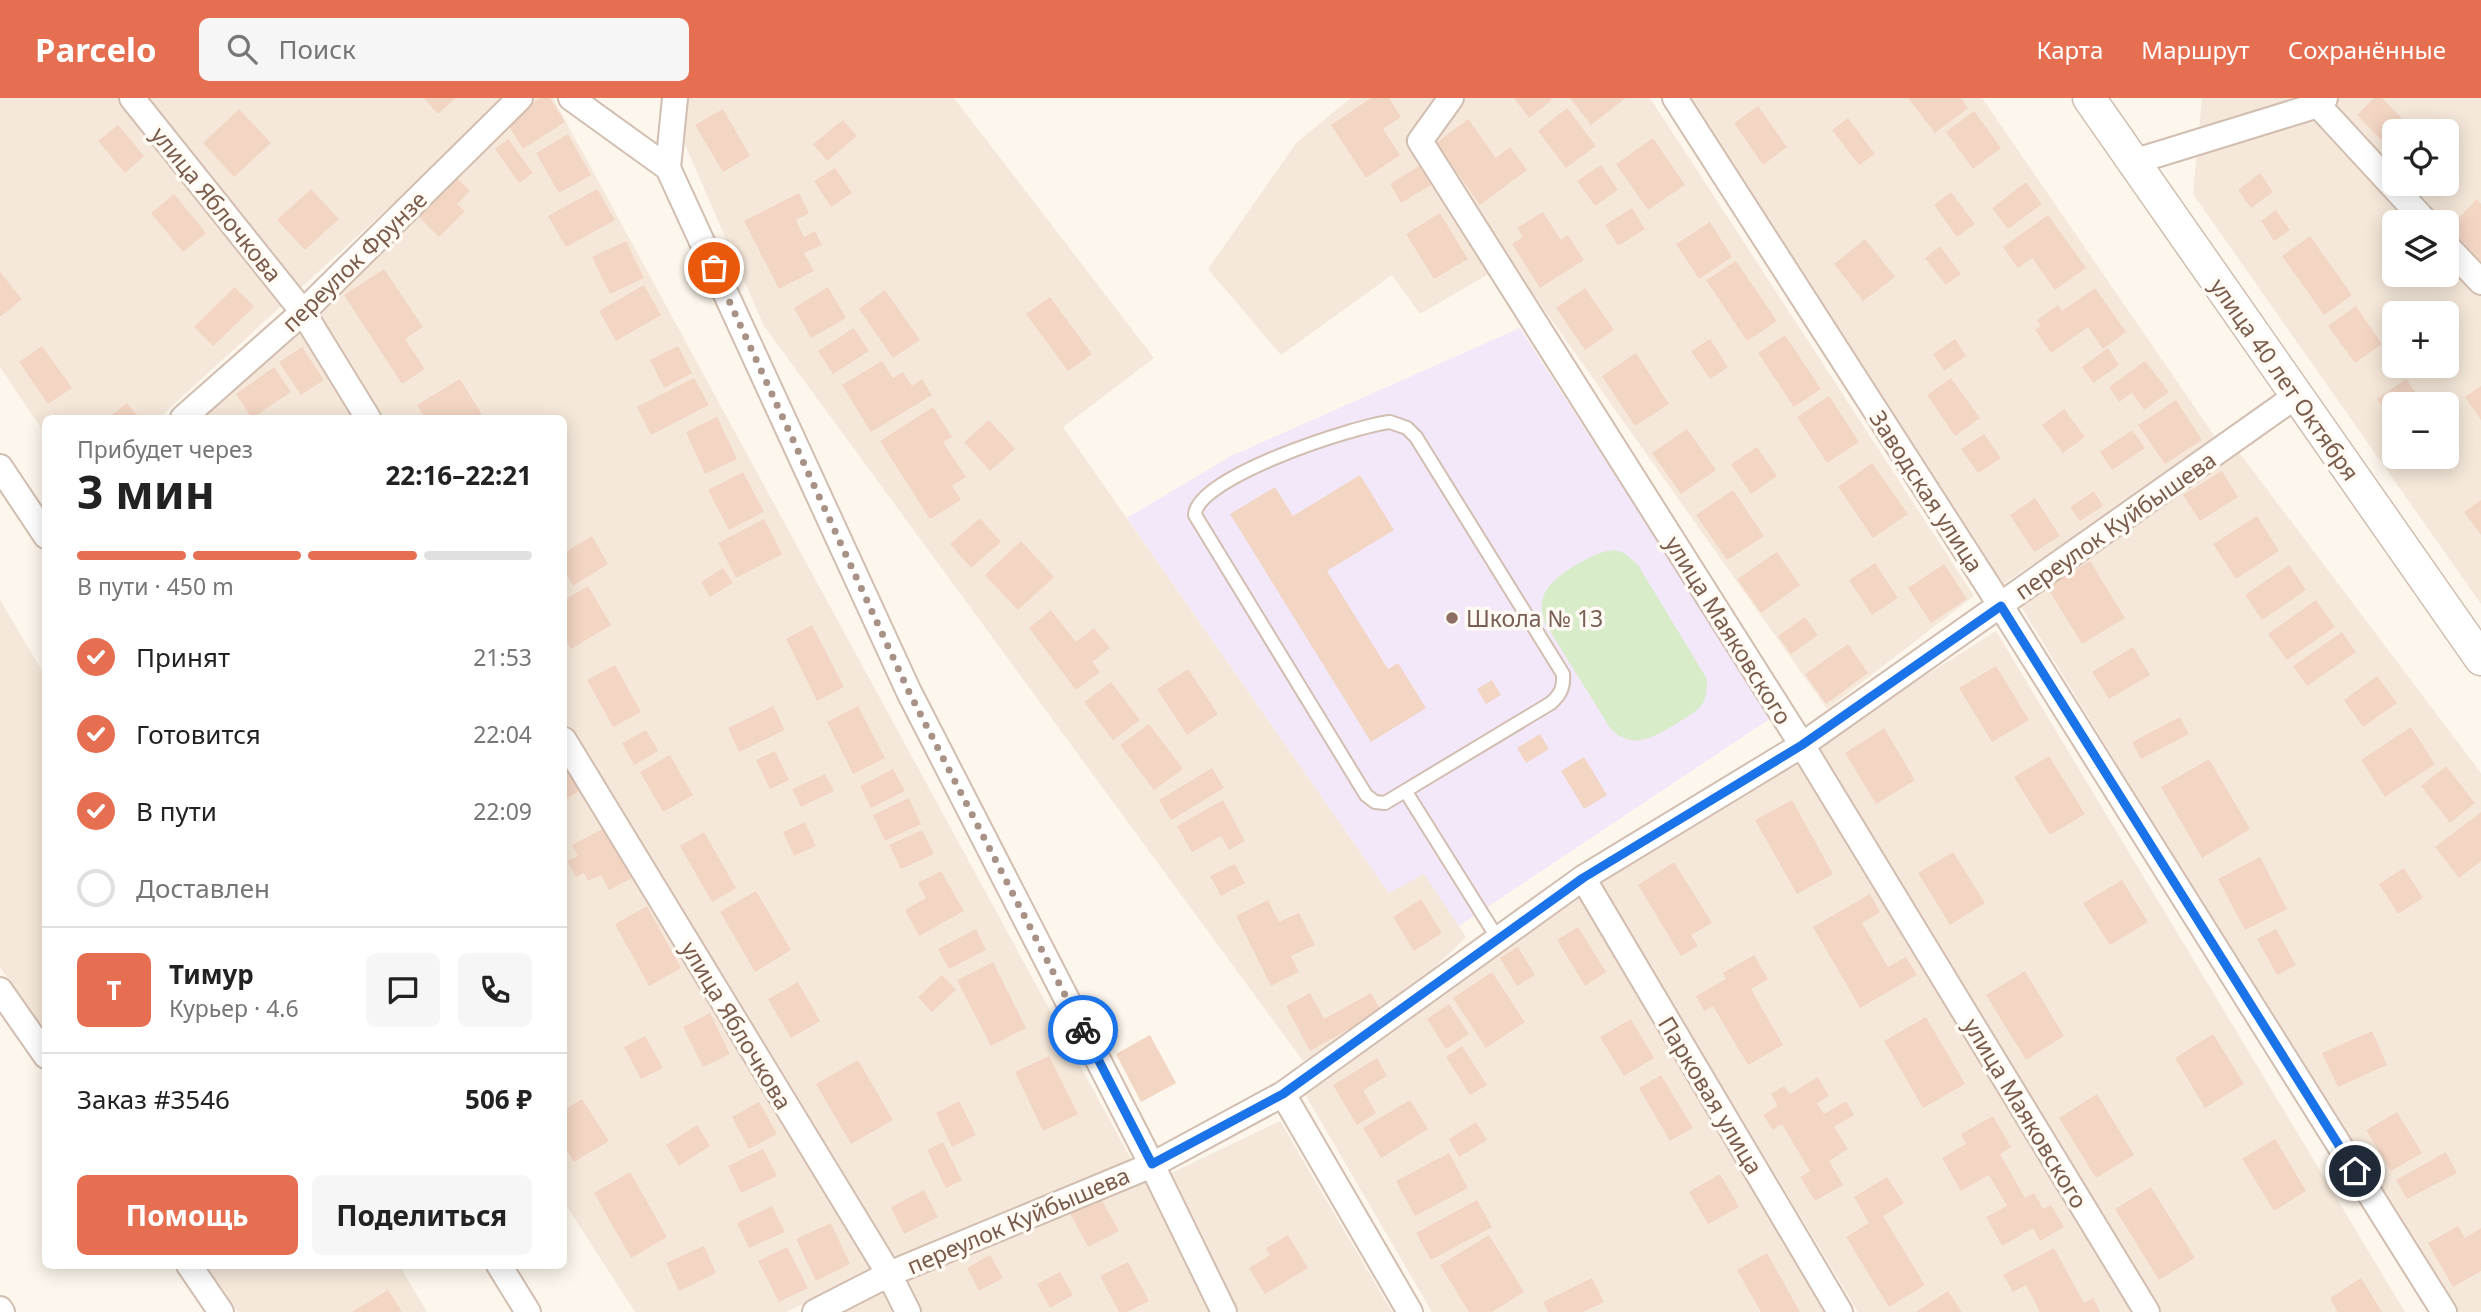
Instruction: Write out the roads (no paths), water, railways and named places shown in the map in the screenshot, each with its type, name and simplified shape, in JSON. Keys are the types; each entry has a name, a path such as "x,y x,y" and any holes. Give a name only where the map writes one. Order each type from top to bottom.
{"street":[{"name":"улица Яблочкова","path":"132,98 303,312 366,415"},
{"name":"переулок Фрунзе","path":"186,415 303,312 520,98"},
{"path":"571,98 668,168 909,692 1152,1164 1224,1312"},
{"path":"668,168 675,98"},
{"name":"улица Маяковского","path":"1451,98 1420,141 1802,745 2147,1312"},
{"name":"Заводская улица","path":"1675,98 2001,606 2444,1312"},
{"name":"улица 40 лет Октября","path":"2089,98 2481,659"},
{"path":"2133,162 2321,101 2416,210"},
{"path":"2459,259 2481,282"},
{"name":"переулок Куйбышева","path":"815,1312 889,1274 1152,1164 1283,1094 1583,878 1802,745 2297,396"},
{"path":"0,467 42,530"},
{"name":"улица Яблочкова","path":"567,745 889,1274 908,1312"},
{"name":"Парковая улица","path":"1583,878 1840,1312"},
{"path":"0,990 42,1050"},
{"path":"1283,1094 1410,1312"},
{"path":"192,1269 221,1312"},
{"path":"501,1269 528,1312"}],"lane":[{"path":"1390,422 1407,428 1416,437 1563,674 1564,681 1558,697 1551,703 1406,792 1385,803 1375,802 1366,795 1195,515 1197,503 1203,497 1242,473 1292,452 1390,422"},
{"path":"1406,792 1498,939"}],"place":[{"name":"Школа № 13","path":"1452,618"}]}
